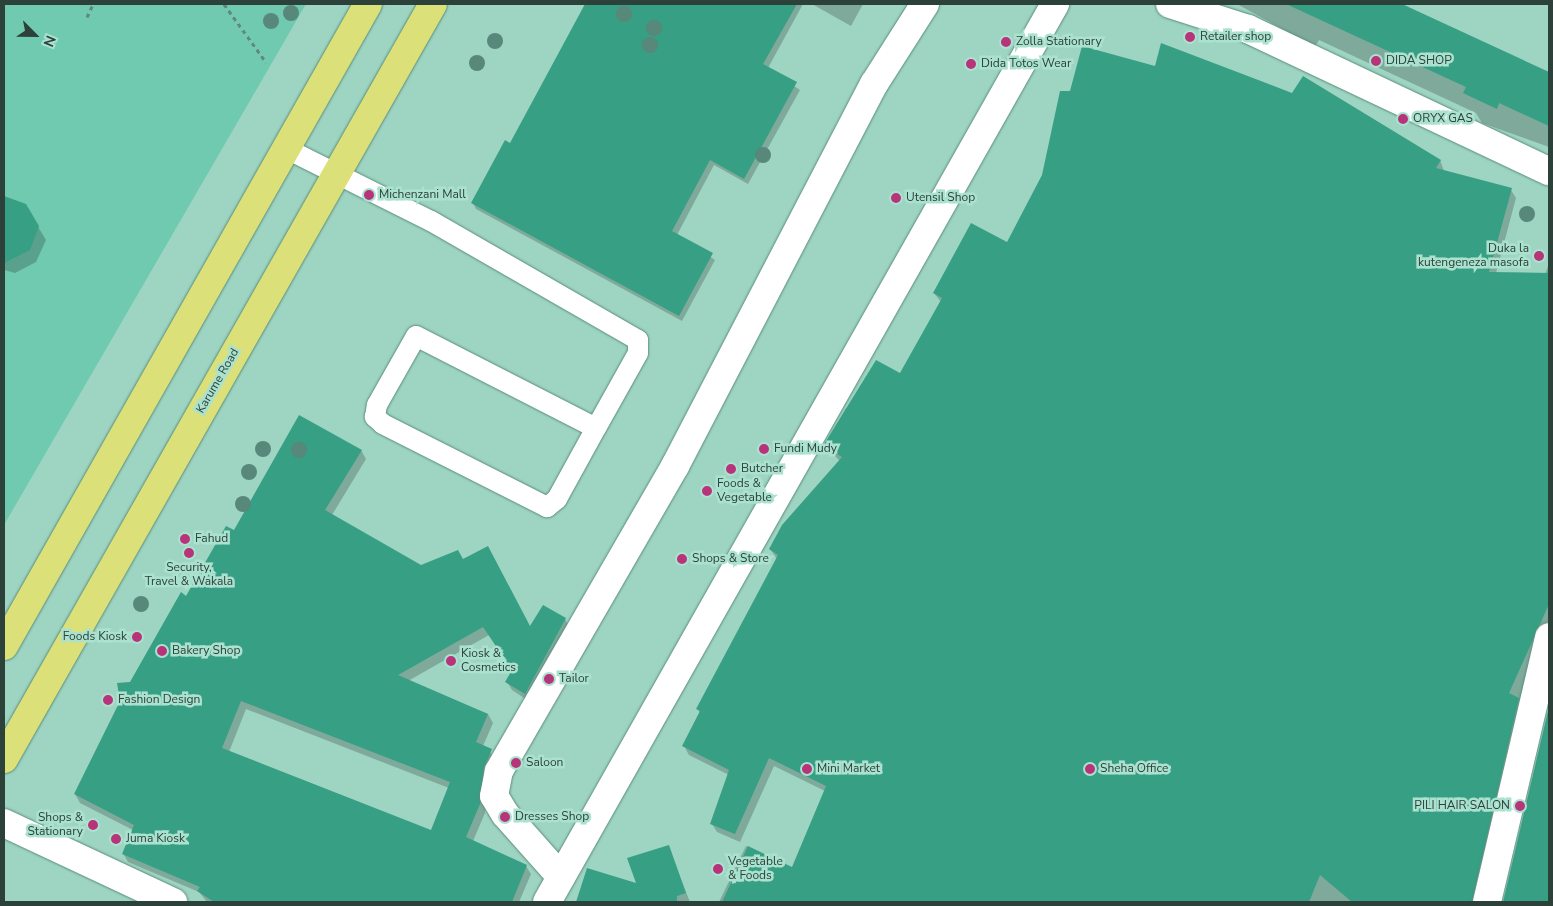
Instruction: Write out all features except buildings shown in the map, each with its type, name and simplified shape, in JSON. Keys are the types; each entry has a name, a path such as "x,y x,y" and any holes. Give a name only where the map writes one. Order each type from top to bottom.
{"main road":[{"path":"7,631 368,4"},
{"name":"Karume Road","path":"4,759 433,4"}],"street":[{"path":"561,877 501,808 494,796 499,771 674,466 874,84 925,4"},
{"path":"548,902 1055,4"},
{"path":"1170,4 1248,29 1549,171"},
{"path":"1487,902 1549,637"},
{"path":"4,823 173,902"}],"lane":[{"path":"285,148 431,221 638,340 638,353 596,428 556,499 547,506 375,417 377,405 416,336 596,428"}],"path":[{"path":"87,17 93,4"},
{"path":"224,4 266,62"}],"green space":[{"path":"4,4 306,4 4,525"}],"place":[{"name":"Retailer shop","path":"1190,37"},
{"name":"Zolla Stationary","path":"1006,42"},
{"name":"DIDA SHOP","path":"1376,61"},
{"name":"Dida Totos Wear","path":"971,64"},
{"name":"ORYX GAS","path":"1403,119"},
{"name":"Michenzani Mall","path":"369,195"},
{"name":"Utensil Shop","path":"896,198"},
{"name":"Duka la kutengeneza masofa","path":"1539,256"},
{"name":"Fundi Mudy","path":"764,449"},
{"name":"Butcher","path":"731,469"},
{"name":"Foods & Vegetable","path":"707,491"},
{"name":"Fahud","path":"185,539"},
{"name":"Security, Travel & Wakala","path":"189,553"},
{"name":"Shops & Store","path":"682,559"},
{"name":"Foods Kiosk","path":"137,637"},
{"name":"Bakery Shop","path":"162,651"},
{"name":"Kiosk & Cosmetics","path":"451,661"},
{"name":"Tailor","path":"549,679"},
{"name":"Fashion Design","path":"108,700"},
{"name":"Saloon","path":"516,763"},
{"name":"Mini Market","path":"807,769"},
{"name":"Sheha Office","path":"1090,769"},
{"name":"PILI HAIR SALON","path":"1520,806"},
{"name":"Dresses Shop","path":"505,817"},
{"name":"Shops & Stationary","path":"93,825"},
{"name":"Juma Kiosk","path":"116,839"},
{"name":"Vegetable & Foods","path":"718,869"}]}
